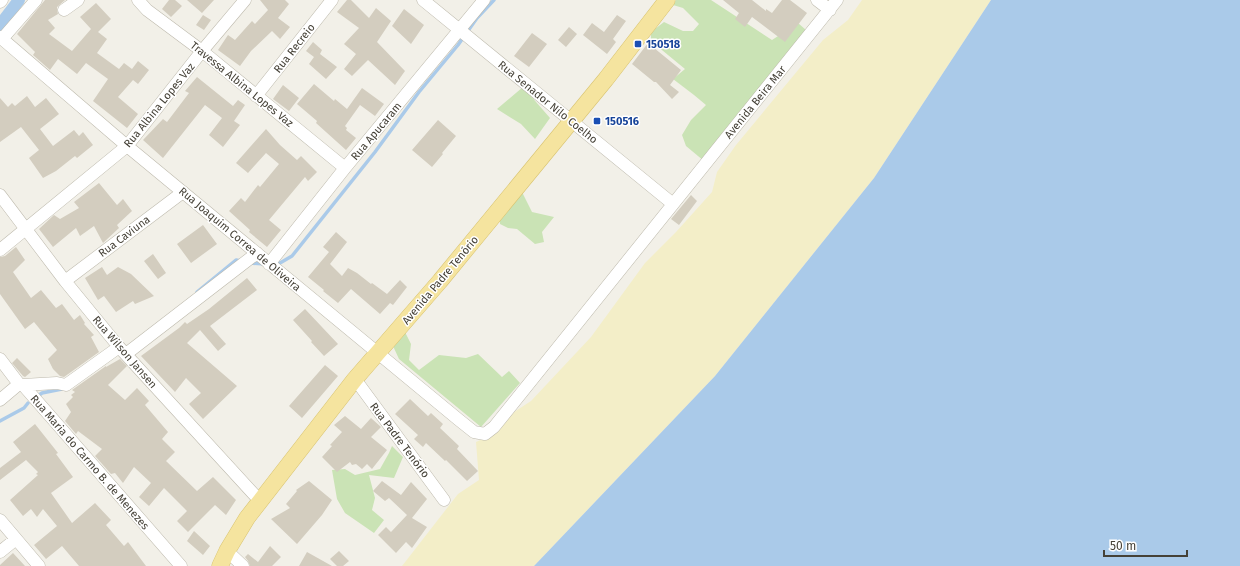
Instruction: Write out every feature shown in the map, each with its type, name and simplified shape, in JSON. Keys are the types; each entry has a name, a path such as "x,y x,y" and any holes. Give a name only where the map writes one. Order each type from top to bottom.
{"main road":[{"name":"Avenida Padre Tenório","path":"220,566 227,551 247,518 355,380 440,280 606,79 667,0"}],"street":[{"path":"1,38 36,0"},
{"path":"64,10 78,0"},
{"name":"Travessa Albina Lopes Vaz","path":"138,0 147,10 202,51 345,168"},
{"name":"Rua Albina Lopes Vaz","path":"0,250 127,146 202,51 245,0"},
{"name":"Rua Recreio","path":"256,96 332,0"},
{"name":"Rua Senador Nilo Coelho","path":"423,0 673,204"},
{"name":"Rua Apucaram","path":"269,264 345,168 484,0"},
{"path":"817,0 833,5"},
{"name":"Avenida Beira Mar","path":"485,434 494,427 833,5"},
{"name":"Rua Joaquim Correa de Oliveira","path":"1,38 127,146 474,432 485,434"},
{"name":"Rua Caviuna","path":"64,280 183,192"},
{"name":"Rua Wilson Jansen","path":"0,195 64,280 123,350 260,501"},
{"path":"0,400 21,385 58,383 66,385 123,350 257,253"},
{"name":"Rua Maria do Carmo B. de Menezes","path":"0,359 21,385 181,566"},
{"name":"Rua Padre Tenório","path":"355,380 444,500"},
{"path":"0,520 39,566"},
{"path":"0,552 16,539"},
{"path":"227,551 243,566"}],"green space":[{"path":"676,0 711,0 772,40 798,23 806,30 704,161 686,146 682,135 691,120 706,105 673,79 685,69 651,41 651,32 664,22 683,31 693,31 699,24 683,8 673,5"},
{"path":"523,87 550,118 535,139 521,124 497,109"},
{"path":"522,192 532,212 554,217 542,232 544,242 535,244 517,229 508,228 500,224 500,216"},
{"path":"404,330 411,344 409,360 419,370 439,355 466,358 478,354 502,377 509,371 520,383 481,427 399,359 393,346"},
{"path":"392,446 403,457 394,478 369,475 375,498 372,510 384,520 374,533 345,513 337,499 332,470 345,469 355,475 380,469"}],"sand":[{"path":"862,0 991,0 874,178 715,376 534,566 402,566 458,494 479,480 476,442 489,436 511,414 531,401 591,337 645,263 676,232 712,192 717,172 736,145 823,40 848,20"}],"water":[{"path":"991,0 1240,0 1240,566 534,566 715,376 874,178"}],"building":[{"path":"45,0 65,0 57,7 58,14 48,20 55,28 49,34 72,51 91,29 80,17 96,3 111,19 98,32 107,39 97,53 119,69 124,63 132,69 138,61 149,70 138,84 133,80 118,97 138,114 127,128 93,101 108,79 86,63 77,74 58,59 50,70 33,55 35,52 17,34"},
{"path":"169,0 175,0 182,6 171,17 162,9"},
{"path":"187,0 214,0 202,13"},
{"path":"260,0 285,0 289,4 278,18 290,27 280,39 272,31 251,51 240,66 218,50 228,35 235,40 252,21 255,24 268,10"},
{"path":"347,0 351,0 369,18 376,8 391,21 377,42 405,71 395,85 368,60 352,76 344,69 356,54 344,44 359,28 337,12"},
{"path":"723,0 752,0 766,11 766,9 772,13 782,0 790,0 807,13 785,42 752,17 745,27 735,19 739,13"},
{"path":"404,9 424,25 411,44 392,26"},
{"path":"203,15 211,20 204,30 196,25"},
{"path":"617,15 626,21 613,39 616,42 607,54 583,35 592,23 604,32"},
{"path":"569,27 577,34 566,47 558,40"},
{"path":"532,33 547,44 529,67 514,56"},
{"path":"313,42 322,50 320,54 337,67 326,79 309,64 314,57 306,51"},
{"path":"648,43 681,70 670,85 679,92 672,99 656,82 632,64"},
{"path":"197,77 233,106 238,100 245,105 234,121 240,125 223,147 209,135 222,118 205,105 163,158 143,140 163,119 167,122 189,93 185,91"},
{"path":"314,84 334,101 335,99 347,109 362,88 384,104 375,116 360,105 345,126 347,128 346,130 356,138 346,150 316,123 317,121 297,104"},
{"path":"283,85 299,98 289,111 273,99"},
{"path":"27,96 35,107 46,98 59,114 40,129 53,146 74,130 79,136 83,132 93,145 77,158 75,156 56,171 43,178 29,158 39,150 21,127 0,142 0,98 8,107 12,103 15,106"},
{"path":"438,120 456,136 432,167 412,150"},
{"path":"266,129 280,145 297,160 301,156 317,172 308,181 305,177 269,220 281,230 267,247 249,232 250,230 229,211 241,198 245,202 258,185 260,187 279,164 266,153 248,173 236,163"},
{"path":"99,183 117,205 123,199 132,211 117,225 119,228 103,243 94,226 80,236 76,228 53,247 39,229 54,215 60,219 79,208 74,202"},
{"path":"691,195 697,201 679,225 671,219"},
{"path":"203,225 217,244 191,263 177,244"},
{"path":"336,232 347,242 330,264 342,276 348,268 387,294 400,280 407,287 393,305 390,303 380,314 351,289 338,303 308,277 329,252 323,247"},
{"path":"16,247 25,260 13,272 31,298 41,290 56,308 62,304 74,320 80,315 85,323 84,324 94,335 91,337 99,352 64,377 60,376 53,369 48,359 57,350 34,322 25,329 0,294 0,257 5,256"},
{"path":"153,254 166,273 158,279 144,261"},
{"path":"102,267 107,275 118,267 131,274 154,296 135,304 133,301 116,312 104,296 98,300 85,278"},
{"path":"247,278 257,290 210,326 226,344 218,351 200,330 187,343 237,386 203,419 189,404 201,393 186,378 175,392 141,356 185,322 187,324 209,309"},
{"path":"305,309 338,344 324,356 293,320"},
{"path":"17,358 31,372 25,377 12,363"},
{"path":"120,359 127,366 108,385 125,400 137,388 149,401 145,405 168,432 162,439 175,452 166,461 197,491 213,477 236,500 226,515 215,505 188,532 177,521 187,511 164,488 149,506 139,497 151,483 134,467 123,483 115,473 111,474 95,456 102,449 78,431 76,434 65,421 71,412 66,404 73,397 71,395 75,392 72,390 106,366"},
{"path":"325,365 338,376 302,418 289,406"},
{"path":"410,399 428,416 431,413 443,424 440,428 459,446 457,449 478,471 467,481 426,443 423,447 414,439 418,435 395,414"},
{"path":"345,416 361,429 371,418 381,427 371,437 387,450 372,469 367,464 362,469 356,464 352,465 350,462 337,472 322,457 332,446 330,445 342,432 334,425"},
{"path":"35,424 58,453 56,454 73,477 51,493 72,523 95,503 111,520 106,525 124,546 128,542 146,566 79,566 62,546 46,559 34,545 57,526 43,509 37,517 31,509 23,516 10,500 38,475 36,474 38,472 26,460 0,480 0,468 21,452 13,442"},
{"path":"309,481 332,500 322,515 297,544 271,519 290,508 286,504 297,491 296,490"},
{"path":"382,481 401,495 411,482 427,499 412,518 427,527 412,548 406,542 396,553 378,535 386,527 391,532 407,515 389,498 385,501 373,491"},
{"path":"194,531 210,546 203,555 187,541"},
{"path":"270,546 281,557 272,566 250,566 245,557 248,554 258,562"},
{"path":"339,551 349,561 343,566 337,566 330,559"},
{"path":"307,552 332,566 299,566"},
{"path":"13,553 25,566 0,566 0,565"}],"waterway":[{"path":"0,25 19,0"},
{"path":"275,263 280,263 292,256 375,152 419,92 458,45 477,18 494,0"},
{"path":"197,292 236,260 241,261"},
{"path":"249,263 265,264"},
{"path":"38,396 42,393 62,389"},
{"path":"0,421 24,408 28,403"}],"place":[{"name":"150518","path":"638,44"},
{"name":"150516","path":"597,121"}]}
